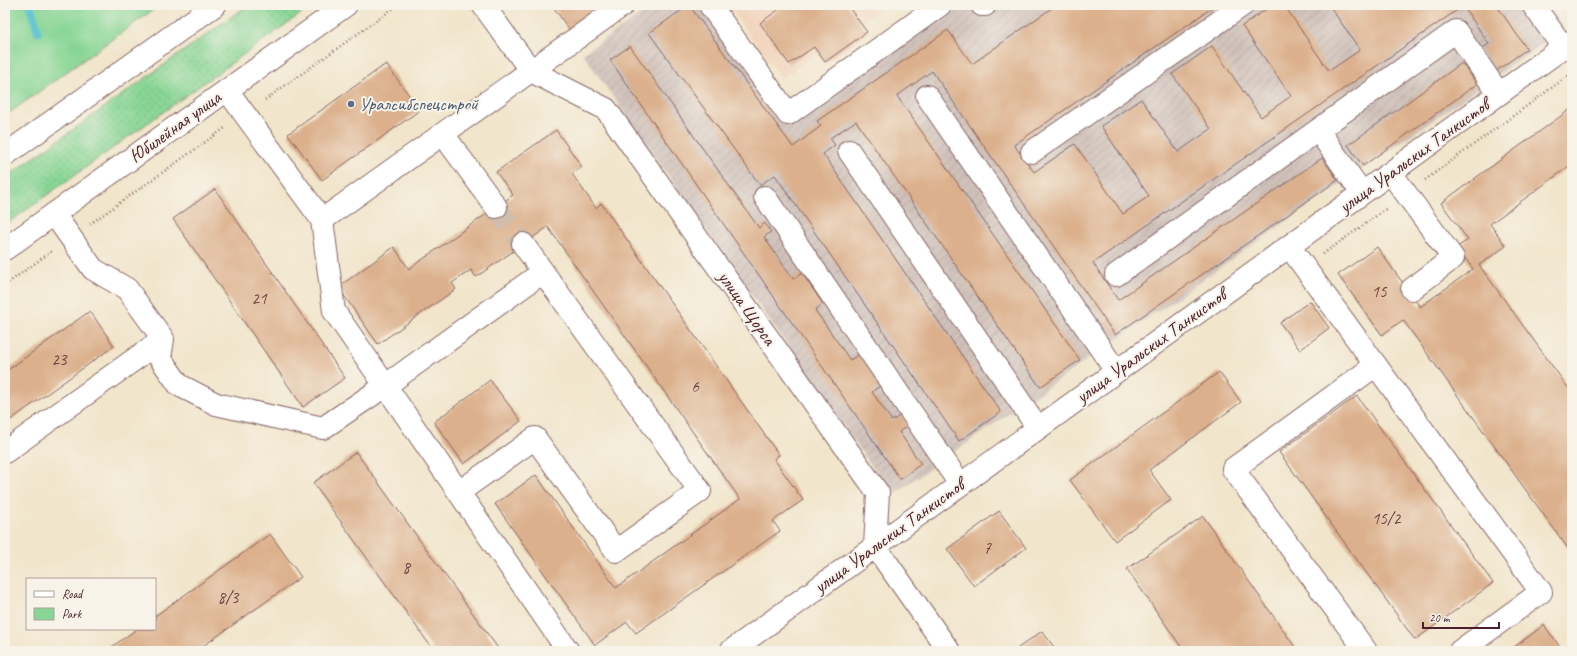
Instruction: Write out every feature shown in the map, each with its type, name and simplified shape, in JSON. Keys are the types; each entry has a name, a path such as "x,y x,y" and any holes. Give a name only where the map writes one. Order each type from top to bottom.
{"street":[{"path":"5,155 215,5"},
{"name":"Юбилейная улица","path":"5,249 346,5"},
{"name":"улица Щорса","path":"484,5 531,71 606,109 878,493 875,546"},
{"path":"322,220 623,5"},
{"path":"710,5 788,114 940,5"},
{"path":"1032,152 1243,5"},
{"path":"1533,5 1568,44"},
{"path":"1116,275 1456,31 1499,94"},
{"name":"улица Уральских Танкистов","path":"730,651 1568,44"},
{"path":"227,90 322,220 334,311 568,651"},
{"path":"927,96 1116,371"},
{"path":"1318,130 1362,193"},
{"path":"443,134 496,207"},
{"path":"849,152 1038,428"},
{"path":"1391,173 1453,258 1412,288"},
{"path":"765,197 960,484"},
{"path":"54,214 93,269 127,289 163,339 160,358 179,385 216,404 323,428 385,386 543,272"},
{"path":"459,492 534,438 616,552 700,491 523,244"},
{"path":"1289,246 1541,592 1460,651"},
{"path":"5,452 163,339"},
{"path":"1366,651 1233,469 1376,365"},
{"path":"875,546 949,651"}],"path":[{"path":"5,285 398,5"}],"shaded area":[{"path":"654,5 716,5 787,107 935,5 1548,5 1564,29 892,495 583,54"},
{"path":"728,5 885,5 781,79"}],"green space":[{"path":"5,5 160,5 5,116"},
{"path":"248,5 313,5 5,225 5,178"}],"building":[{"path":"552,5 606,5 570,31"},
{"path":"689,5 793,147 821,126 817,121 948,30 972,64 1056,5 1216,5 1014,145 1034,172 1075,144 1123,214 1149,196 1101,126 1141,99 1178,152 1211,129 1172,74 1212,46 1261,117 1291,96 1242,26 1272,5 1284,5 1329,71 1360,50 1329,5 1504,5 1499,9 1527,49 1496,71 1481,49 1489,44 1463,6 1093,263 1118,300 1322,158 1338,180 1115,335 932,71 897,96 1080,360 1040,387 856,121 830,138 835,145 823,154 1001,412 959,441 775,175 760,185 649,33"},
{"path":"785,5 847,5 867,32 825,62 814,47 789,64 760,23"},
{"path":"630,46 759,228 765,223 771,232 764,237 793,279 802,273 823,304 815,310 850,360 860,354 881,385 872,392 892,421 901,415 908,425 899,432 921,464 900,479 610,60"},
{"path":"1462,63 1477,84 1363,166 1348,145"},
{"path":"386,64 420,110 322,180 288,134"},
{"path":"1572,108 1572,164 1490,224 1506,246 1479,265 1572,393 1572,554 1403,320 1382,335 1338,275 1377,247 1420,307 1473,269 1457,247 1468,240 1441,203"},
{"path":"556,130 582,167 572,174 596,208 601,203 779,455 774,459 803,500 773,521 780,531 636,633 627,622 595,645 495,504 536,475 616,588 740,499 548,227 476,277 471,270 452,283 456,289 378,344 338,287 394,247 409,269 513,195 496,172"},
{"path":"215,189 345,378 303,407 173,219"},
{"path":"1310,301 1329,328 1300,350 1280,323"},
{"path":"90,311 114,346 5,424 5,372"},
{"path":"1219,372 1241,402 1149,470 1171,500 1115,541 1070,480"},
{"path":"490,380 521,421 464,464 434,422"},
{"path":"1357,396 1493,583 1415,640 1279,452"},
{"path":"356,452 500,651 434,651 313,483"},
{"path":"999,511 1026,548 974,586 947,549"},
{"path":"1203,516 1295,647 1289,651 1184,651 1127,569"},
{"path":"270,534 301,577 196,651 106,651 136,630 156,630 156,615"},
{"path":"1544,625 1563,651 1509,651"},
{"path":"1042,631 1057,651 1020,651 1018,648"}],"waterway":[{"path":"30,5 38,32"}],"tunnel":[{"path":"496,207 523,244"}],"place":[{"name":"Уралсибспецстрой","path":"351,104"}]}
